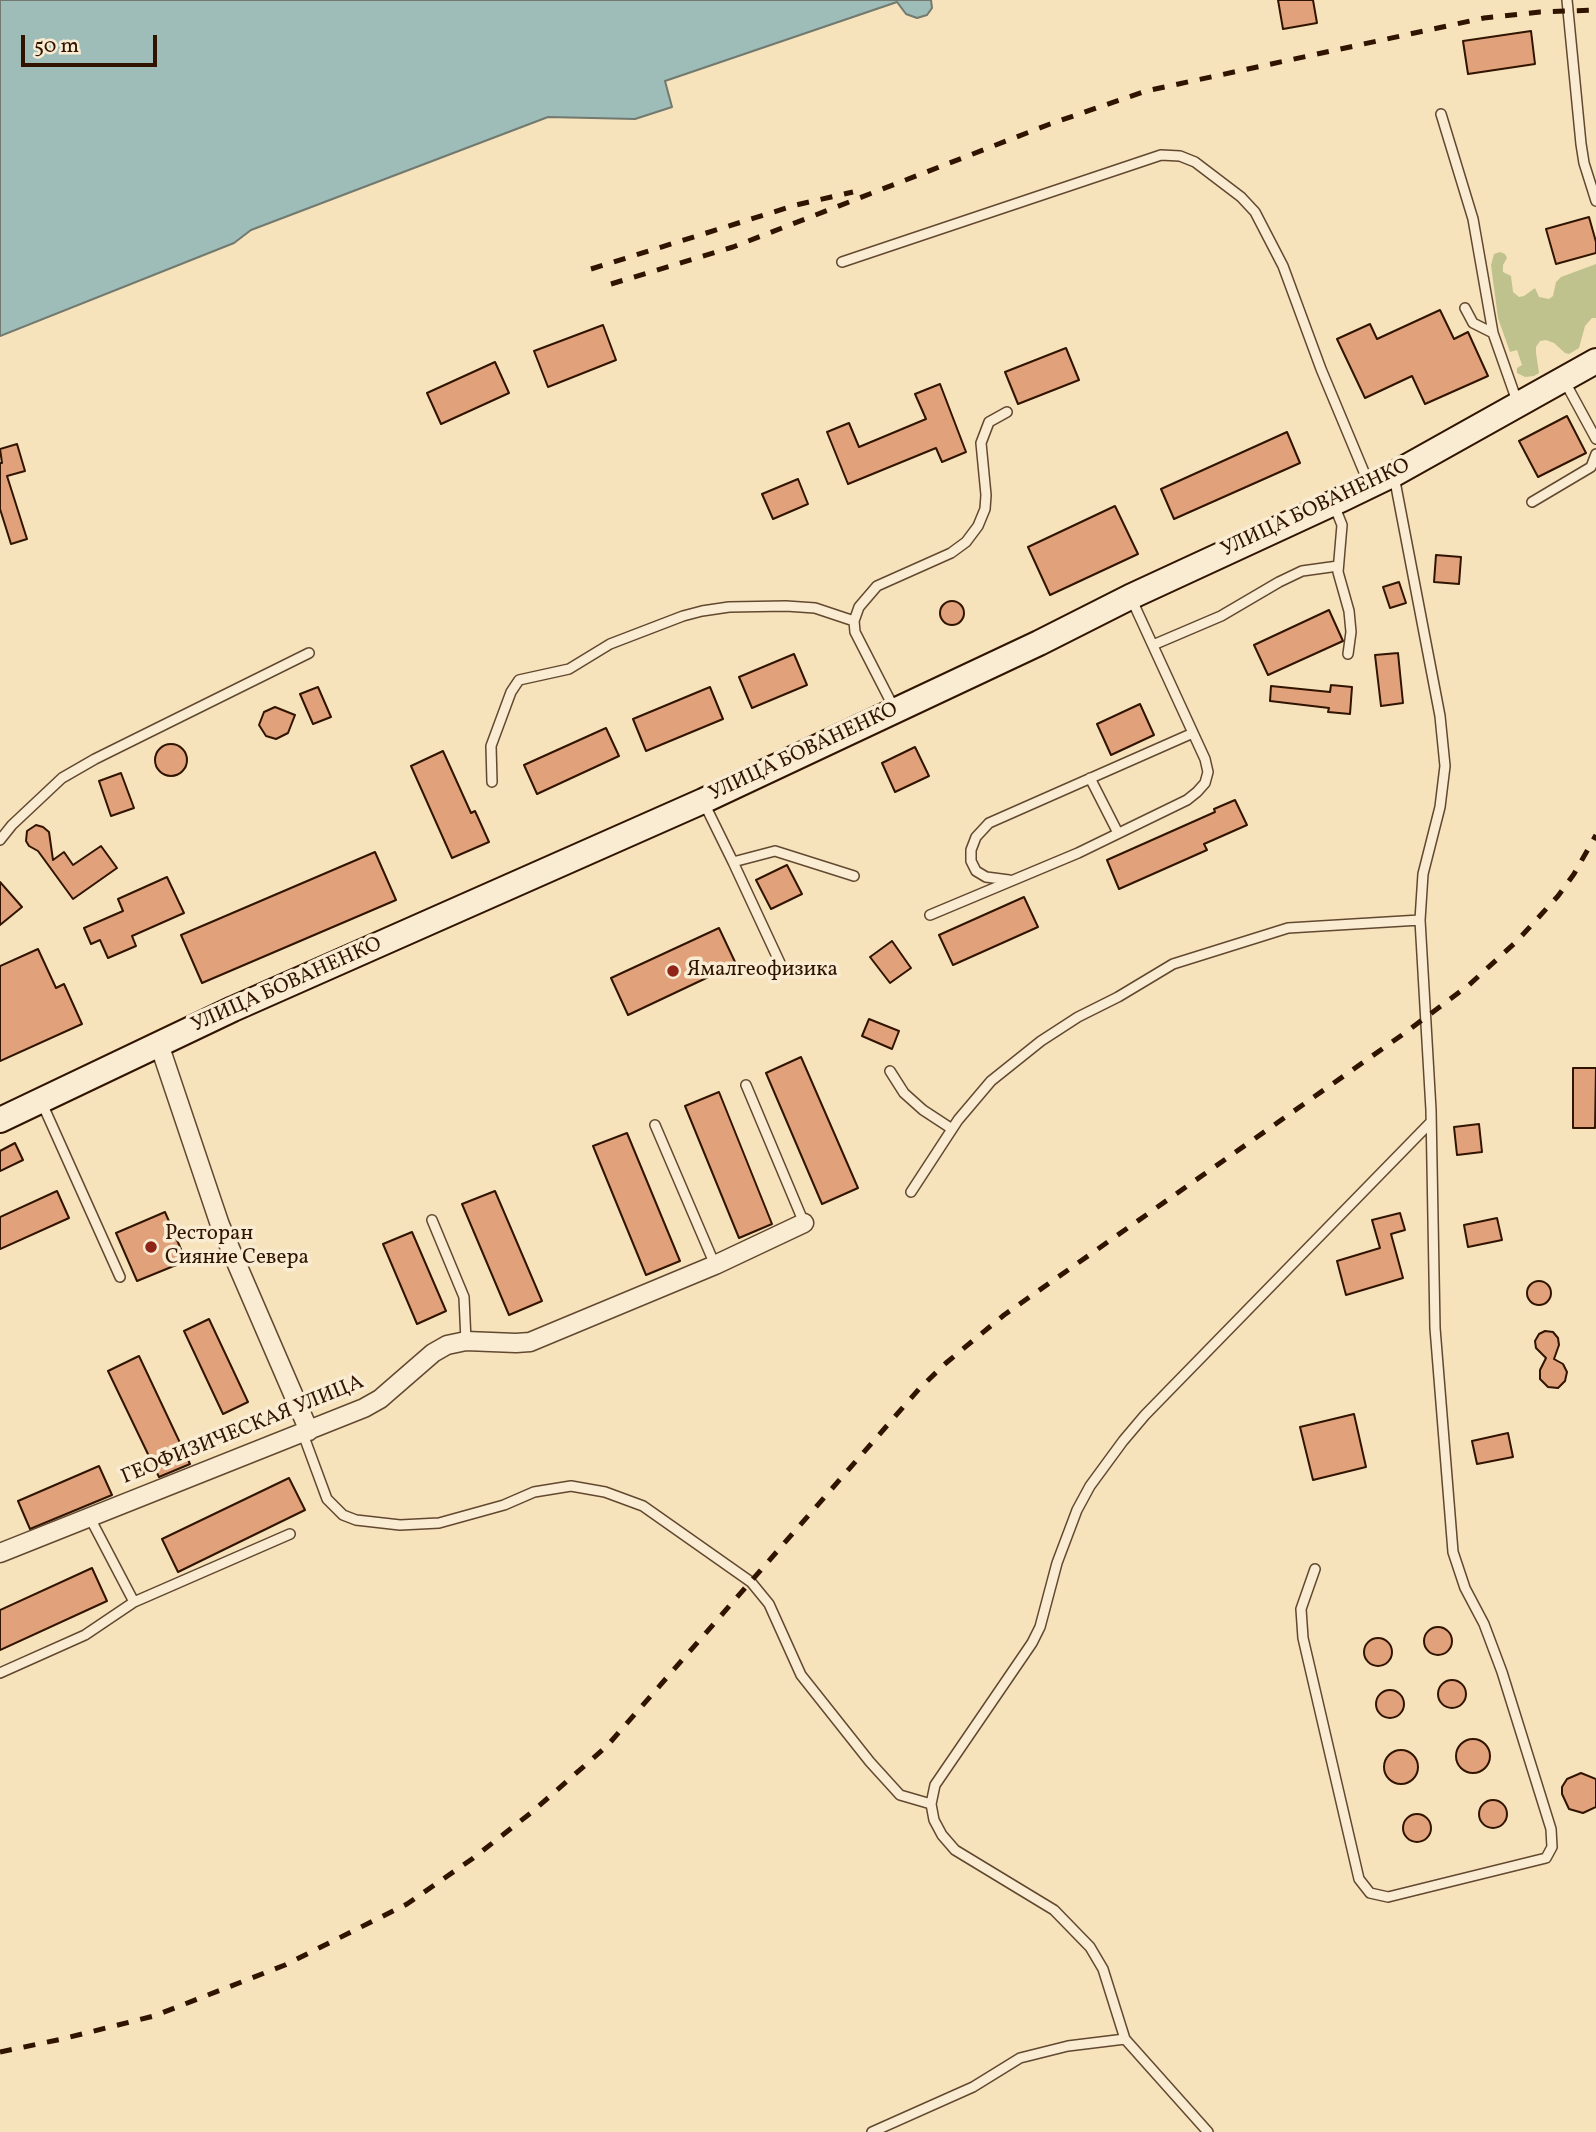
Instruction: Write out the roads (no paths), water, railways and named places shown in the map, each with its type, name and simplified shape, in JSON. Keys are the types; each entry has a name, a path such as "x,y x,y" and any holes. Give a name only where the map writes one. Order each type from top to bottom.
{"street":[{"name":"УЛИЦА БОВАНЕНКО","path":"0,1120 233,1009 703,801 1130,597 1334,503 1394,474 1596,361"},
{"path":"159,1044 220,1225 306,1432"},
{"name":"ГЕОФИЗИЧЕСКАЯ УЛИЦА","path":"0,1552 306,1432 380,1399 433,1353 447,1345 466,1341 530,1342 715,1265 804,1223"}],"lane":[{"path":"1567,0 1581,145 1596,201"},
{"path":"1441,114 1473,219 1493,333 1518,405"},
{"path":"842,262 1161,155 1180,156 1195,162 1241,197 1255,212 1283,266 1321,369 1370,485"},
{"path":"1465,308 1474,323 1493,333"},
{"path":"1564,380 1596,439"},
{"path":"895,710 855,632 854,621 859,607 877,586 951,553 966,542 978,526 985,509 981,443 989,422 1007,412"},
{"path":"1532,502 1591,467 1596,454"},
{"path":"1315,1570 1301,1609 1303,1638 1359,1879 1370,1893 1388,1897 1546,1858 1552,1847 1551,1829 1502,1672 1484,1624 1465,1588 1453,1552 1435,1328 1431,1122 1420,920 1423,874 1444,786 1444,742 1394,474"},
{"path":"1334,503 1342,525 1338,566 1349,611 1351,632 1348,654"},
{"path":"1153,645 1220,616 1303,571 1338,566"},
{"path":"930,915 1187,800 1205,783 1208,772 1205,759 1130,597"},
{"path":"492,782 491,746 510,692 519,680 569,669 610,644 702,611 729,607 796,607 835,613 854,621"},
{"path":"0,840 21,816 62,778 309,653"},
{"path":"1013,880 997,880 976,870 971,861 971,850 976,837 989,823 1193,733"},
{"path":"1090,778 1118,833"},
{"path":"703,801 780,963"},
{"path":"733,862 775,851 854,876"},
{"path":"911,1192 952,1129 991,1081 1041,1041 1078,1017 1173,964 1288,928 1420,920"},
{"path":"890,1071 904,1093 923,1110 952,1129"},
{"path":"746,1085 804,1223"},
{"path":"41,1099 120,1277"},
{"path":"1208,2132 1125,2039 1103,1969 1090,1947 1054,1910 955,1850 942,1835 934,1820 931,1804 935,1785 1041,1627 1067,1535 1077,1510 1102,1468 1145,1415 1431,1122"},
{"path":"655,1125 715,1265"},
{"path":"432,1220 464,1297 466,1341"},
{"path":"306,1432 327,1499 343,1515 356,1520 400,1525 439,1523 504,1505 534,1492 571,1486 605,1492 643,1506 751,1582 769,1604 801,1675 870,1762 900,1795 931,1804"},
{"path":"90,1518 134,1602"},
{"path":"0,1673 85,1635 134,1602 290,1534"},
{"path":"872,2132 973,2087 1020,2059 1068,2046 1125,2039"}],"water":[{"path":"0,0 931,0 932,8 927,15 917,18 906,14 897,2 665,81 672,107 635,119 548,117 251,230 234,243 0,336"}],"railway":[{"path":"611,284 733,247 1050,124 1146,91 1484,18 1596,10"},
{"path":"591,269 796,205 853,192"},
{"path":"0,2052 154,2016 285,1965 407,1904 472,1859 532,1812 607,1746 919,1389 946,1363 1004,1315 1469,985 1517,941 1558,896 1596,835"}],"place":[{"name":"Ямалгеофизика","path":"673,971"},
{"name":"Ресторан Сияние Севера","path":"151,1247"}]}
